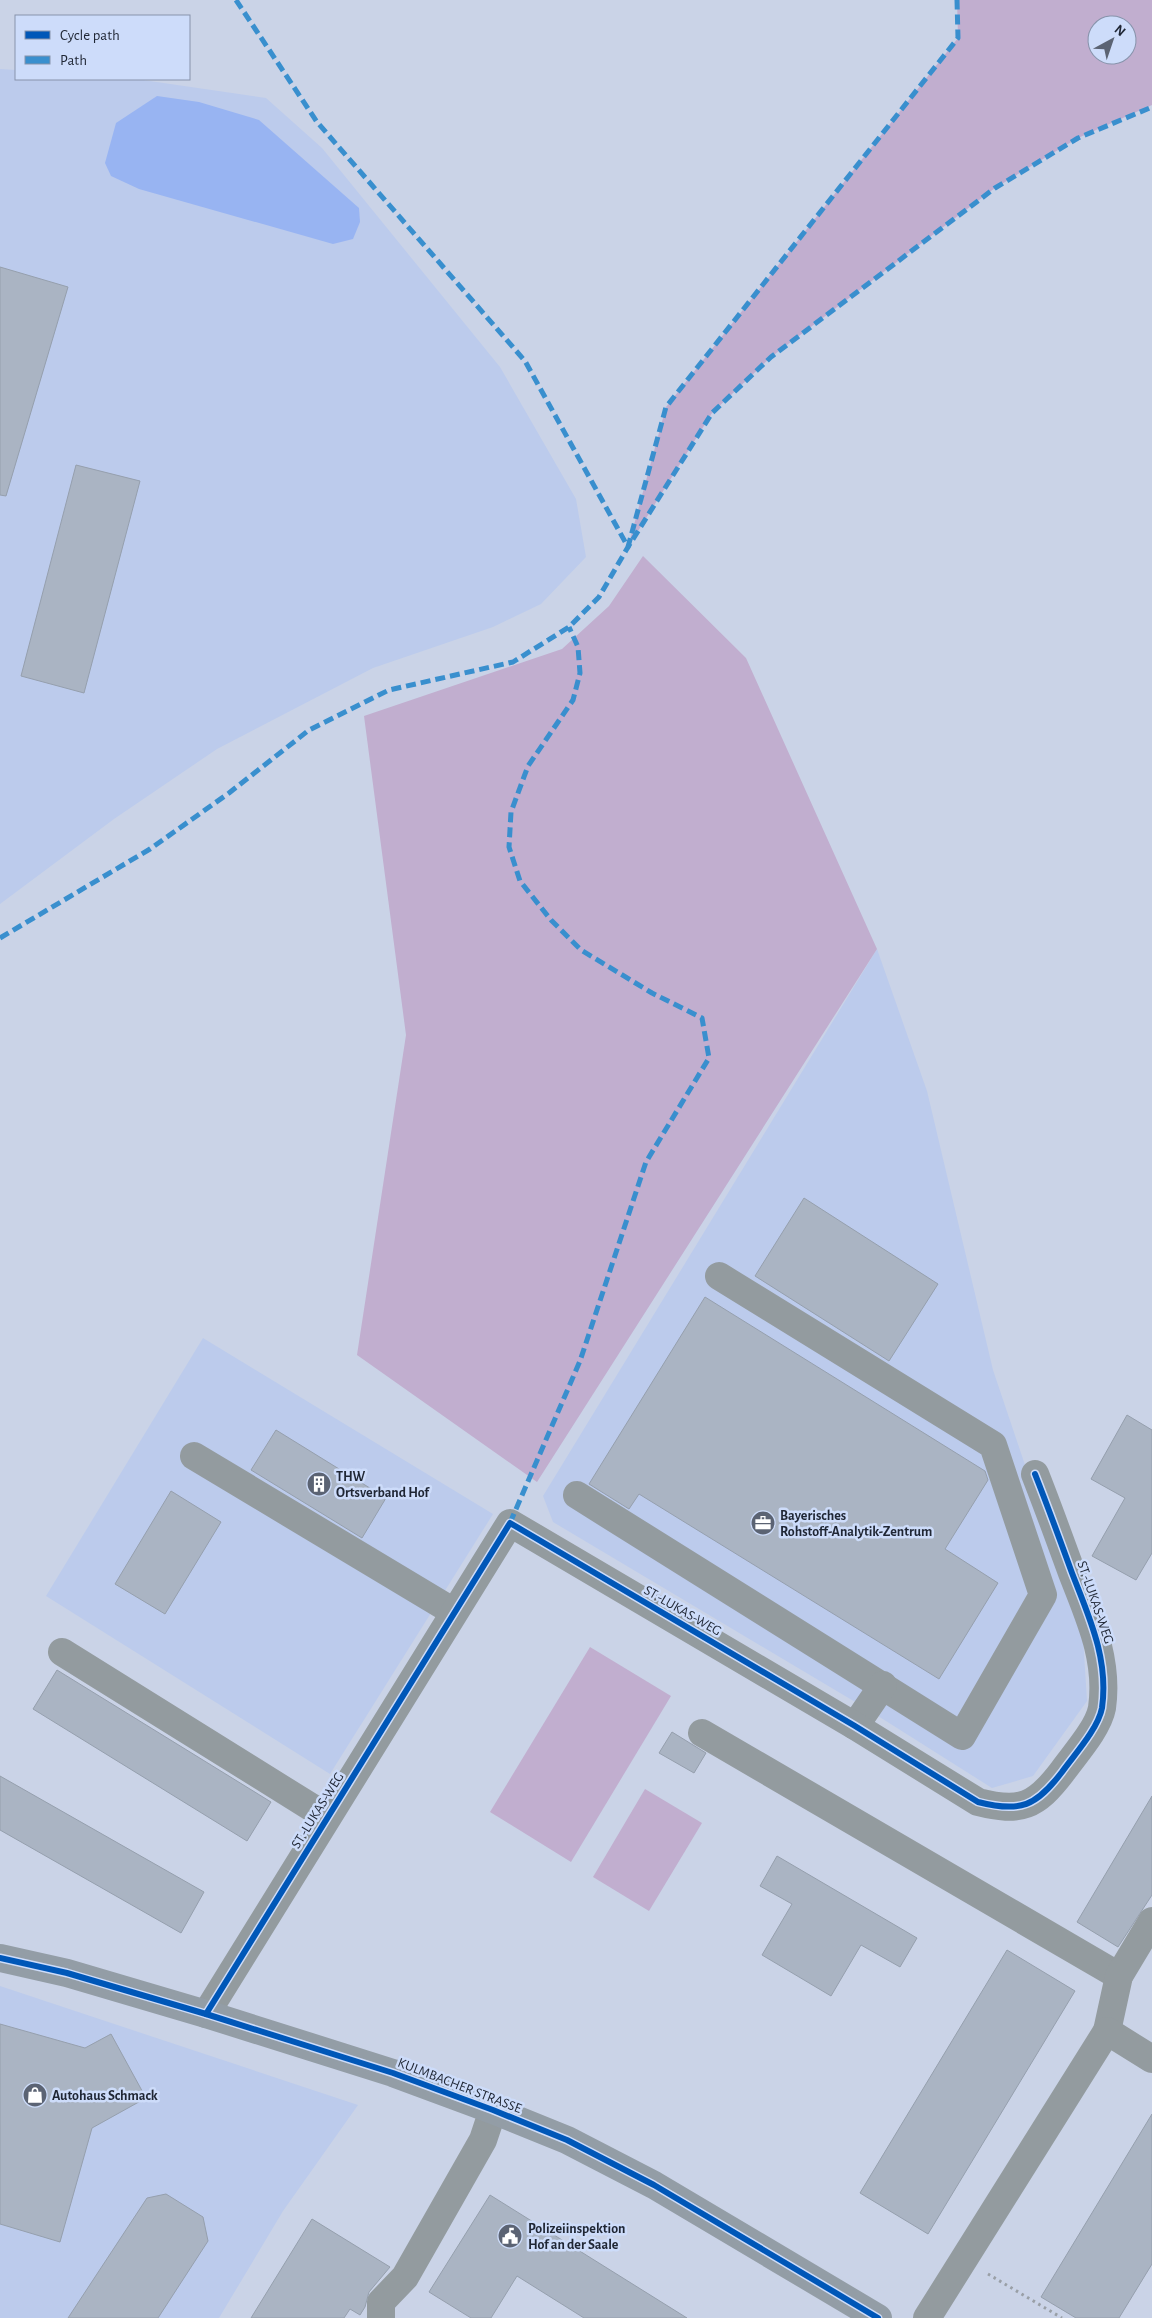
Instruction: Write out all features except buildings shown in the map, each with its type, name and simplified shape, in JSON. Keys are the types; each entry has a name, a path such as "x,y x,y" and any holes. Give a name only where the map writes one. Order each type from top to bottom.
{"main road":[{"name":"KULMBACHER STRASSE","path":"0,1958 67,1973 206,2014 393,2073 494,2110 567,2140 654,2185 878,2318"}],"street":[{"path":"577,1495 962,1736 1043,1595 993,1445 719,1276"},
{"path":"194,1456 454,1612"},
{"name":"ST.-LUKAS-WEG","path":"206,2014 510,1523 855,1726 978,1802 999,1807 1023,1806 1045,1794 1086,1740 1102,1710 1104,1667 1097,1637 1035,1474"},
{"path":"62,1652 327,1817"},
{"path":"855,1726 883,1685"},
{"path":"702,1733 1119,1976"},
{"path":"927,2318 1107,2031 1119,1976 1152,1921"},
{"path":"1107,2031 1152,2058"},
{"path":"381,2318 381,2302 405,2277 484,2140 494,2110"}],"path":[{"path":"964,2260 1062,2318"}],"shaded area":[{"path":"957,0 1152,0 1152,105 1078,138 995,188 771,357 712,413 628,547 666,407 958,38"},
{"path":"0,69 15,70 15,80 143,80 266,98 322,148 500,367 576,499 586,557 541,604 493,627 373,668 217,749 114,819 0,904"},
{"path":"643,556 746,658 877,949 537,1482 357,1355 406,1035 364,716 562,649 609,606"},
{"name":"Bayerisches Rohstoff-Analytik-Zentrum","path":"877,949 927,1091 993,1370 1083,1637 1087,1701 1033,1776 992,1788 867,1709 553,1522 543,1496"},
{"path":"203,1338 493,1514 330,1774 46,1596"},
{"path":"590,1647 671,1696 571,1862 490,1812"},
{"path":"645,1789 702,1823 649,1911 593,1877"},
{"path":"0,1986 358,2105 283,2211 219,2318 0,2318"}],"water":[{"path":"157,96 199,102 259,120 359,208 360,222 353,239 333,244 139,189 111,176 105,163 116,123"}],"marked path":[{"path":"236,0 317,122 525,361 628,547 666,407 958,38 957,0"},
{"path":"0,938 150,849 229,793 309,730 389,690 513,662 569,627 599,597 712,413 771,357 995,188 1078,138 1152,107"},
{"path":"510,1523 580,1361 646,1162 709,1058 702,1018 652,993 581,950 551,920 520,881 509,847 511,812 528,766 573,700 580,673 578,647 569,627"}],"cycle path":[{"path":"206,2014 510,1523 855,1726 978,1802 1006,1807 1026,1804 1035,1799 1053,1784 1091,1733 1100,1716 1103,1690 1103,1672 1091,1622 1035,1474"},
{"path":"0,1958 67,1973 206,2014 393,2073 567,2140 654,2185 878,2318"}],"place":[{"name":"THW Ortsverband Hof","path":"319,1484"},
{"name":"Bayerisches Rohstoff-Analytik-Zentrum","path":"763,1523"},
{"name":"Autohaus Schmack","path":"35,2095"},
{"name":"Polizeiinspektion Hof an der Saale","path":"510,2236"}]}
